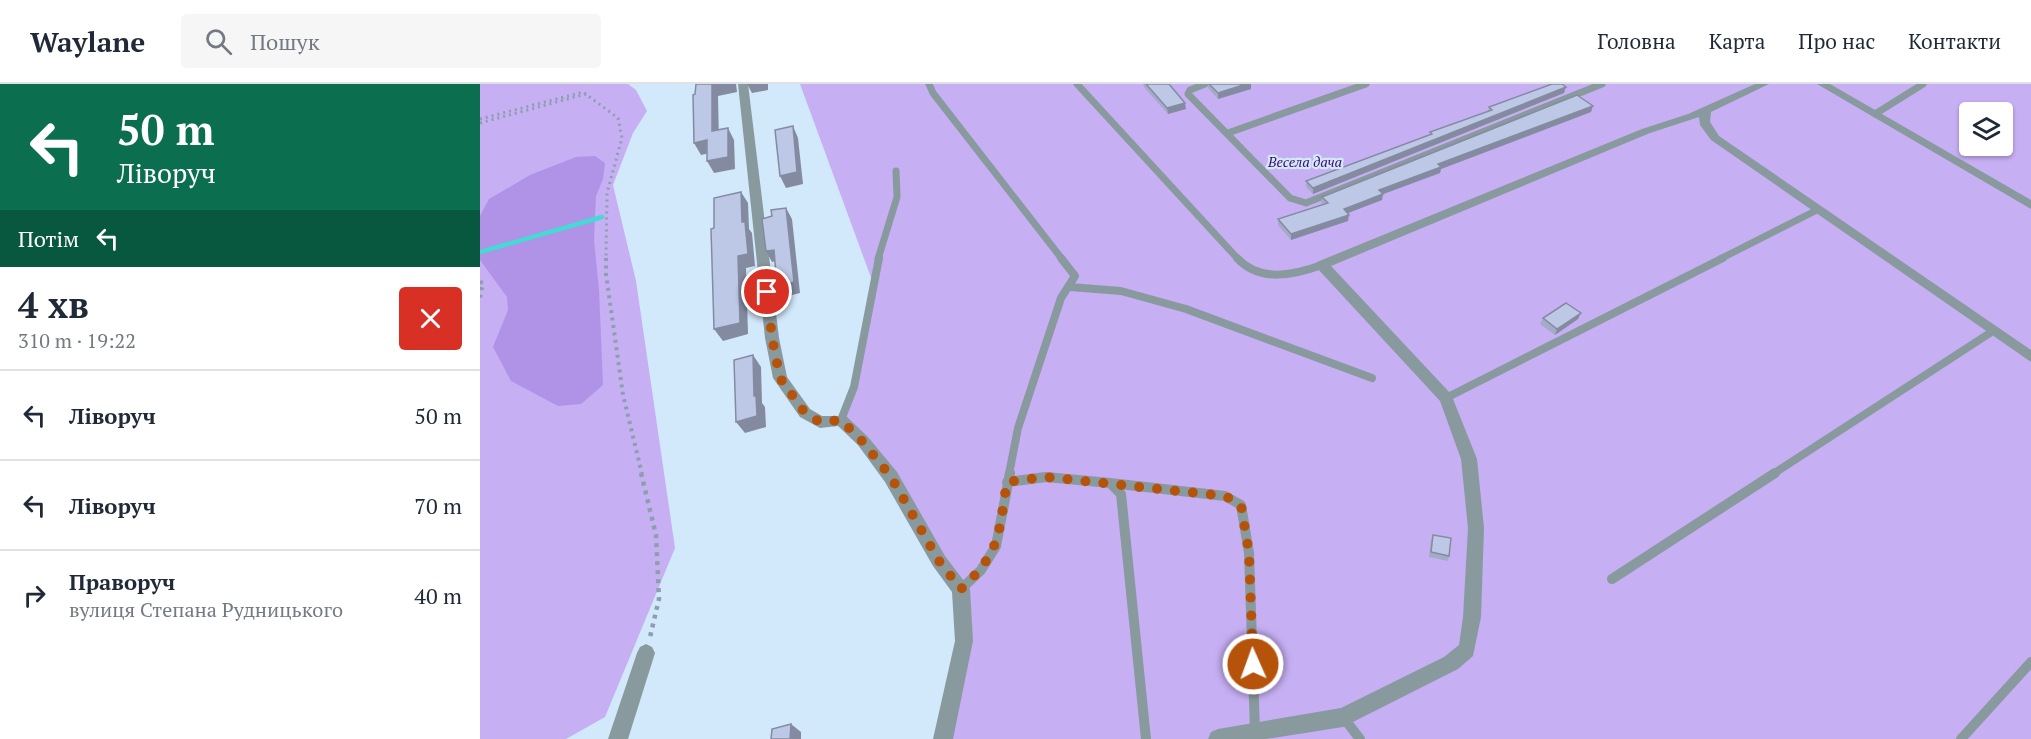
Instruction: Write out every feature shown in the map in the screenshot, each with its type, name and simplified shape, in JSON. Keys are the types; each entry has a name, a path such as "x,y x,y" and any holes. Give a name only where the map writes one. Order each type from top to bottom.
{"street":[{"path":"743,84 772,338 780,378 805,413 820,422 841,420 862,441 891,477 939,561 961,589 964,641 943,739"},
{"path":"1218,739 1343,717 1451,663 1467,650 1472,617 1476,528 1469,459 1456,431 1446,398 1322,265 1646,131 1706,110 1764,84"},
{"path":"1822,84 2031,204"},
{"path":"1706,110 1703,118 1704,125 1715,138 2031,357"},
{"path":"618,739 646,653"}],"lane":[{"path":"929,84 933,93 1075,276 1061,298 1018,428 996,546 981,570 961,589"},
{"path":"1077,84 1241,262 1253,272 1284,276 1301,273 1322,265"},
{"path":"1183,84 1190,90"},
{"path":"1190,90 1204,84"},
{"path":"1228,133 1366,84"},
{"path":"1190,90 1188,94 1290,198 1306,203 1602,84"},
{"path":"1875,114 1923,84"},
{"path":"841,420 854,387 880,251 897,197 896,171"},
{"path":"1446,398 1817,210"},
{"path":"1070,287 1121,291 1186,309 1372,378"},
{"path":"1612,579 1993,331"},
{"path":"1007,482 1046,477 1110,483 1225,496 1241,505 1249,553 1255,731"},
{"path":"1110,483 1121,494 1124,506 1146,739"},
{"path":"1961,739 2031,662"},
{"path":"1343,717 1360,739"}],"path":[{"path":"480,119 583,92 618,118 622,138 607,193 606,274 623,395 656,535 659,599 646,653"},
{"path":"480,123 587,94"},
{"path":"480,282 483,283 480,298"}],"green space":[{"path":"480,84 628,84 636,90 647,111 633,133 613,185 636,281 675,548 605,717 566,739 480,739"},
{"name":"Весела дача","path":"800,84 2031,84 2031,739 943,739 963,609 917,520 841,420 854,387 873,283"}],"shaded area":[{"path":"595,156 605,163 603,179 596,196 594,240 599,290 603,385 581,404 558,406 511,381 493,347 508,310 507,297 480,260 480,216 489,199 530,175 576,157"}],"building":[{"path":"696,84 712,84 712,131 728,128 728,157 707,161 707,140 694,143 693,95"},
{"path":"1146,84 1169,84 1185,103 1167,108"},
{"path":"1209,84 1246,84 1218,93"},
{"path":"1552,84 1562,84 1566,87 1313,188 1306,181 1432,134 1430,132 1492,110 1489,107"},
{"path":"1577,95 1593,106 1438,164 1441,167 1379,190 1383,194 1344,209 1349,215 1291,234 1278,219 1328,203 1322,197"},
{"path":"793,126 797,172 780,176 775,130"},
{"path":"741,192 742,222 745,222 748,254 738,256 740,323 714,329 711,229 714,228 714,198"},
{"path":"786,208 794,282 777,286 774,250 766,251 762,219 772,216 771,210"},
{"path":"1566,303 1581,313 1557,329 1543,318"},
{"path":"753,355 757,416 736,422 734,360"},
{"path":"1433,535 1451,538 1449,556 1431,552"},
{"path":"791,724 790,739 771,739 772,729"}],"waterway":[{"path":"480,252 602,217"}],"route":[{"path":"767,292 772,338 780,378 791,395 805,413 820,422 841,420 862,441 891,477 939,561 961,589 981,570 996,546 1007,482 1046,477 1110,483 1225,496 1241,505 1249,553 1253,664"}]}
